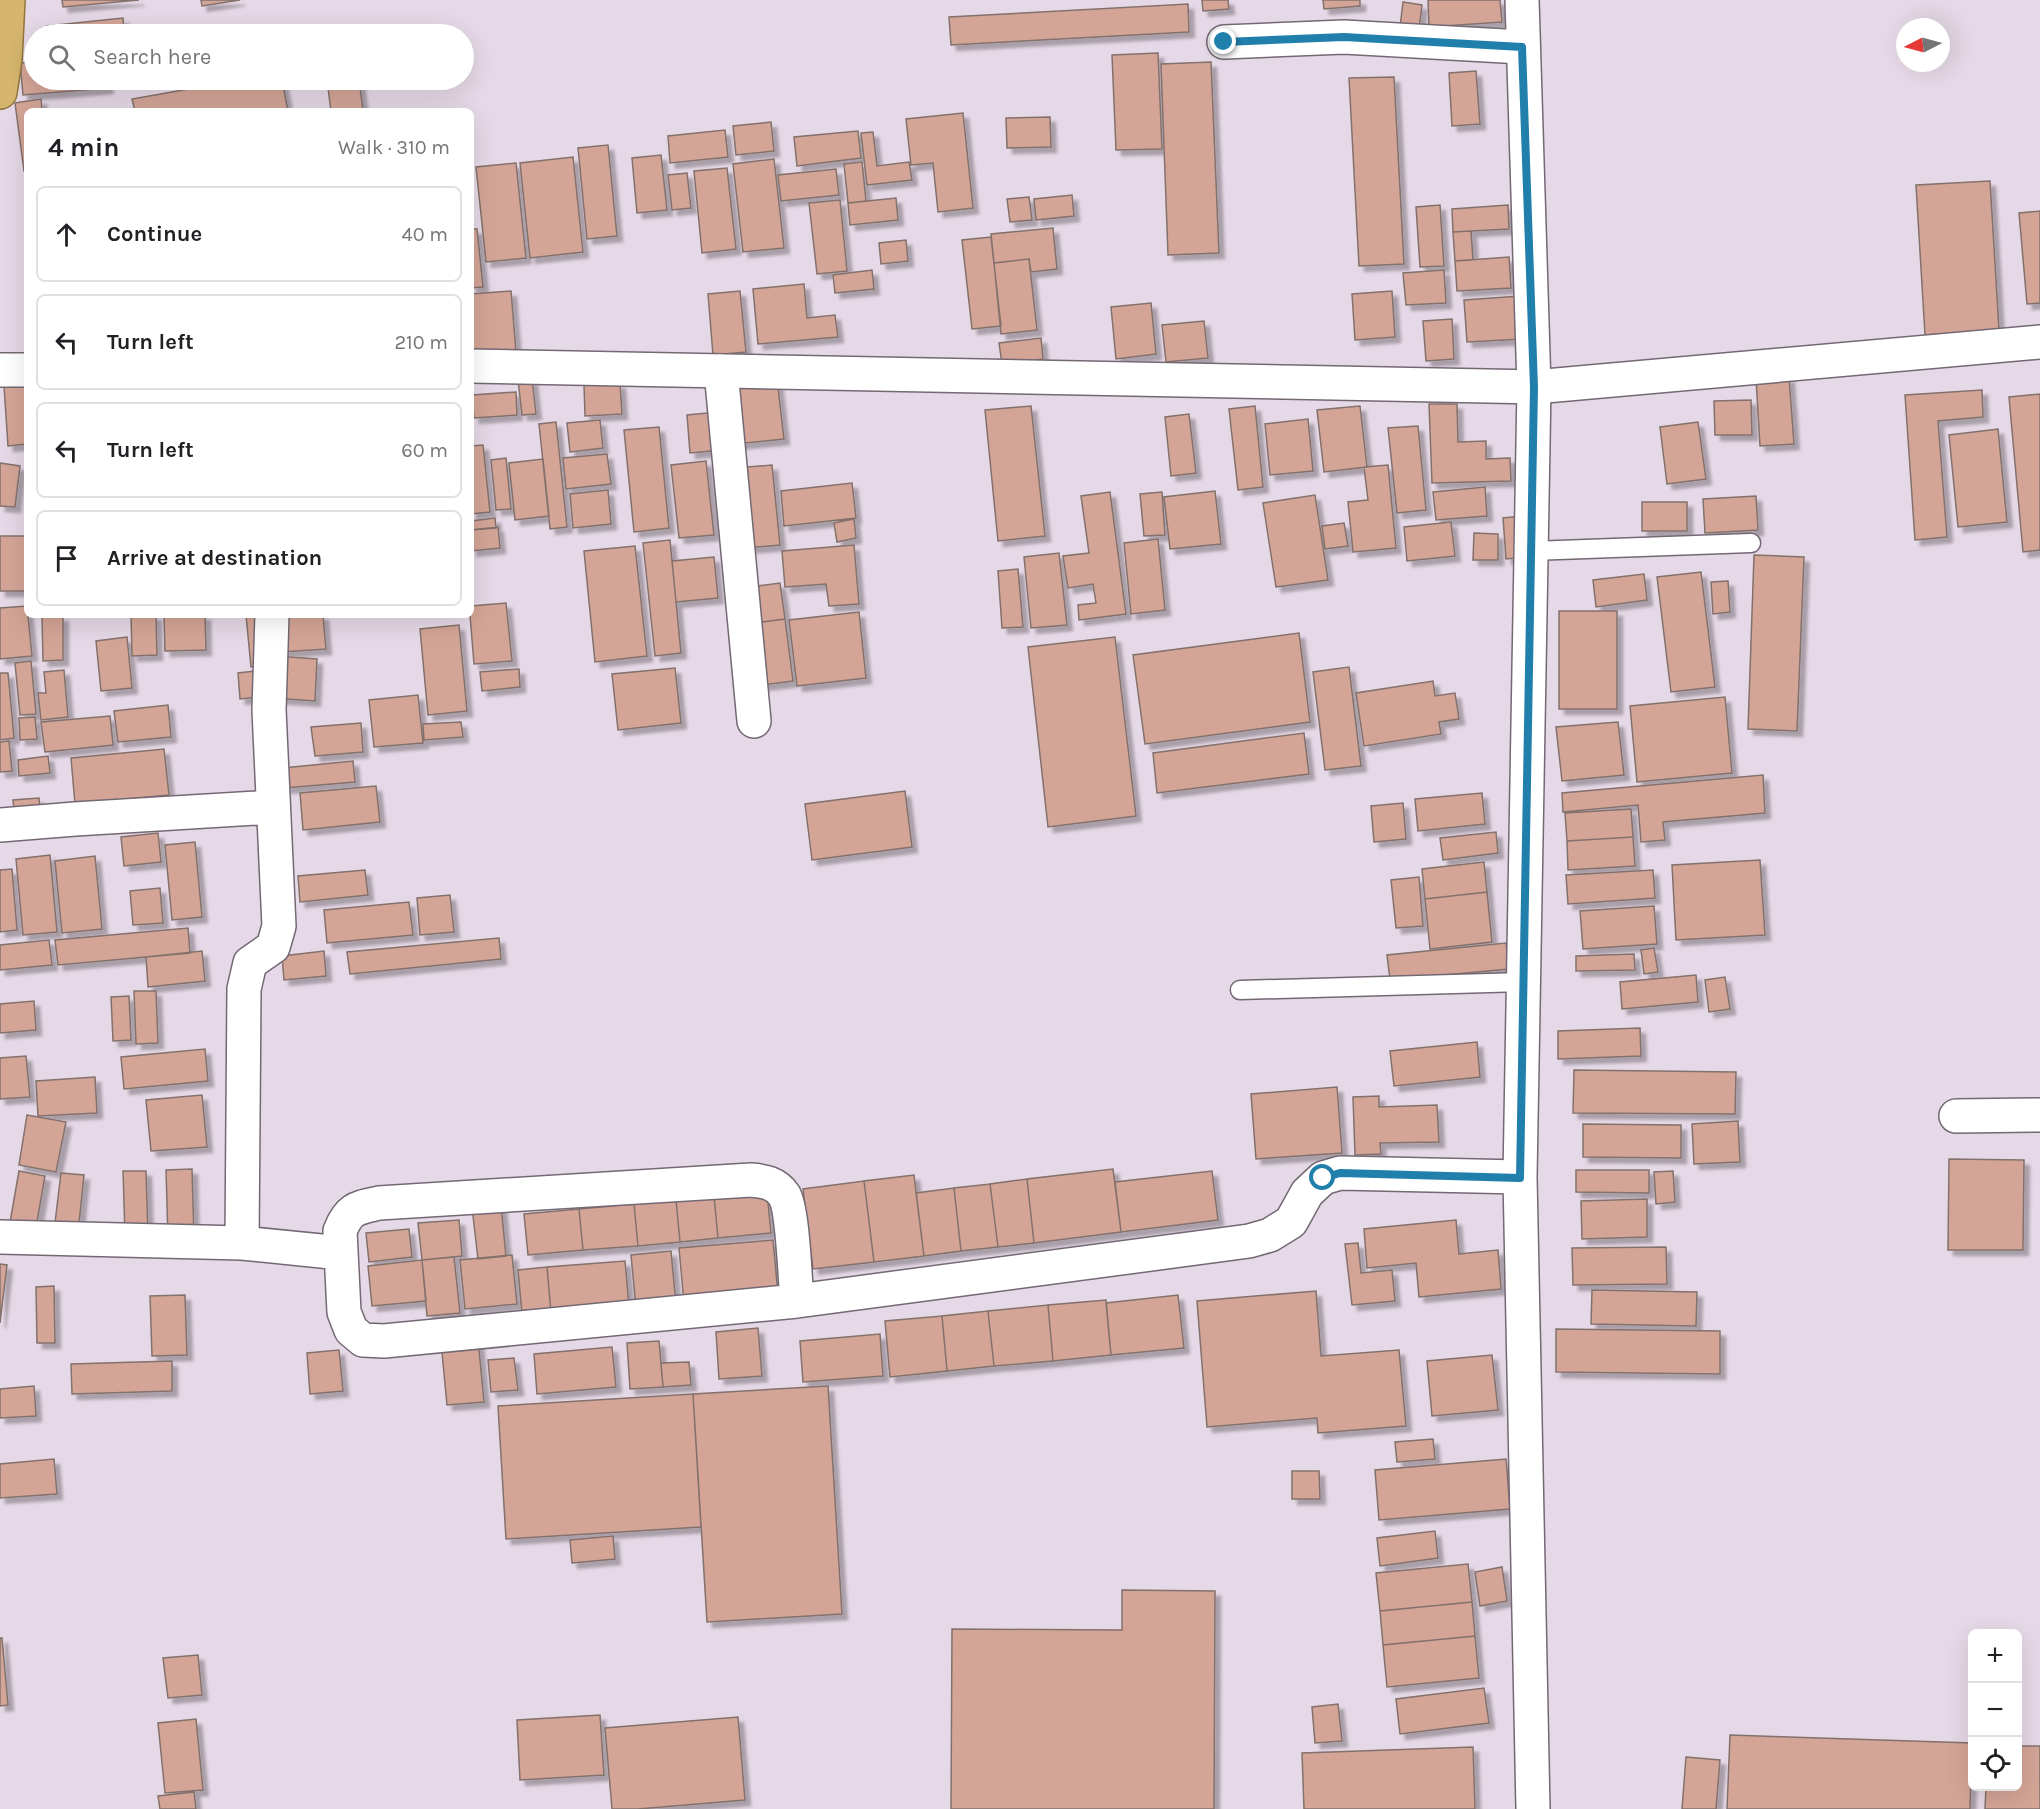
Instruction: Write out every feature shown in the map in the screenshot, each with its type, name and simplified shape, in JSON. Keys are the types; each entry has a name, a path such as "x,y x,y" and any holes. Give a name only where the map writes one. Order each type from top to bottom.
{"highway":[{"path":"0,92 8,0"}],"street":[{"path":"1522,0 1534,387 1520,1178 1533,1809"},
{"path":"1224,42 1344,37 1522,47"},
{"path":"474,366 1534,387 2040,342"},
{"path":"0,370 24,370"},
{"path":"721,371 754,722"},
{"path":"242,1243 244,989 250,963 273,947 279,926 269,710 272,618"},
{"path":"0,825 273,807"},
{"path":"1956,1116 2040,1115"},
{"path":"796,1301 789,1212 785,1196 768,1182 752,1180 378,1203 354,1209 345,1218 340,1230 344,1312 351,1330 363,1340 384,1341 796,1301 1248,1241 1270,1235 1291,1222 1306,1193 1323,1178 1340,1173 1520,1178"},
{"path":"0,1237 242,1243 341,1253"}],"lane":[{"path":"1531,551 1751,543"},
{"path":"1240,990 1524,982"}],"building":[{"path":"62,0 139,0 63,7"},
{"path":"201,0 240,0 202,6"},
{"path":"1202,0 1228,0 1229,9 1203,11"},
{"path":"1323,0 1360,0 1360,6 1324,9"},
{"path":"1428,0 1500,0 1502,22 1429,27"},
{"path":"1403,2 1422,5 1419,29 1400,27"},
{"path":"1188,4 1189,32 951,45 949,17"},
{"path":"123,18 123,24 66,24"},
{"path":"1158,53 1162,149 1116,150 1112,55"},
{"path":"1211,62 1219,253 1168,255 1161,64"},
{"path":"20,63 24,63 24,90 84,90 23,95"},
{"path":"1476,71 1480,124 1452,126 1449,73"},
{"path":"1394,77 1404,264 1359,266 1349,78"},
{"path":"183,90 284,90 287,108 134,108 132,99"},
{"path":"328,90 360,90 363,108 331,108"},
{"path":"41,99 42,108 24,108 24,171 15,103"},
{"path":"963,113 973,208 938,212 933,163 911,165 906,119"},
{"path":"1050,117 1051,147 1007,148 1006,118"},
{"path":"771,122 774,151 736,155 733,126"},
{"path":"725,130 728,157 670,163 668,136"},
{"path":"858,131 861,158 797,166 794,137"},
{"path":"873,132 877,166 909,162 912,180 867,185 861,133"},
{"path":"608,145 617,236 587,239 578,148"},
{"path":"661,155 667,210 637,213 632,158"},
{"path":"573,157 583,252 530,258 520,163"},
{"path":"774,159 784,248 743,252 733,164"},
{"path":"862,162 866,201 848,203 844,164"},
{"path":"516,163 526,258 486,262 476,167"},
{"path":"727,168 736,249 702,253 694,171"},
{"path":"836,169 839,195 781,201 778,175"},
{"path":"687,173 691,208 672,210 668,175"},
{"path":"1990,181 1999,330 1925,335 1916,185"},
{"path":"1072,195 1074,216 1036,220 1034,199"},
{"path":"1029,197 1032,220 1010,222 1007,199"},
{"path":"896,198 898,220 850,225 848,203"},
{"path":"840,200 847,271 817,274 809,203"},
{"path":"1440,205 1444,266 1420,267 1416,207"},
{"path":"1508,205 1509,229 1453,232 1452,209"},
{"path":"2040,211 2040,303 2027,304 2019,213"},
{"path":"1053,228 1057,269 1031,272 1029,259 994,263 991,234"},
{"path":"474,229 477,229 483,287 474,288"},
{"path":"1471,231 1473,260 1455,261 1453,232"},
{"path":"991,237 1001,326 972,329 962,240"},
{"path":"906,240 908,261 881,264 879,243"},
{"path":"1509,257 1511,288 1457,291 1455,261"},
{"path":"1029,259 1037,330 1001,334 994,263"},
{"path":"872,270 874,289 835,293 833,275"},
{"path":"1444,270 1446,303 1406,305 1403,273"},
{"path":"804,284 807,318 835,315 838,337 758,344 753,289"},
{"path":"511,291 516,352 474,355 474,294"},
{"path":"740,291 746,352 713,355 708,294"},
{"path":"1392,291 1395,337 1355,340 1352,294"},
{"path":"1520,296 1523,339 1467,342 1464,300"},
{"path":"1151,303 1156,354 1116,359 1111,307"},
{"path":"1452,319 1454,359 1426,361 1423,321"},
{"path":"1204,321 1208,358 1166,362 1162,325"},
{"path":"1041,338 1043,359 1002,364 999,343"},
{"path":"1789,377 1794,444 1760,446 1756,379"},
{"path":"532,379 536,414 522,415 518,380"},
{"path":"777,379 784,439 735,444 729,385"},
{"path":"620,383 622,414 585,416 584,385"},
{"path":"24,384 24,444 8,446 4,386"},
{"path":"1982,390 1983,417 1938,421 1947,537 1915,540 1905,395"},
{"path":"516,392 517,415 474,418 474,395"},
{"path":"2040,394 2040,550 2023,552 2009,397"},
{"path":"1751,400 1752,435 1715,435 1714,401"},
{"path":"1429,404 1457,404 1458,442 1486,441 1486,459 1510,458 1511,481 1432,483"},
{"path":"1031,406 1045,536 998,541 985,410"},
{"path":"1255,406 1263,487 1238,490 1229,409"},
{"path":"1360,406 1367,467 1324,472 1317,410"},
{"path":"718,412 721,450 690,453 687,415"},
{"path":"1189,414 1196,473 1171,476 1165,417"},
{"path":"1308,419 1313,471 1270,475 1265,424"},
{"path":"600,420 603,448 570,452 567,423"},
{"path":"556,422 567,527 550,529 539,424"},
{"path":"1698,422 1706,479 1667,484 1660,427"},
{"path":"1418,426 1426,510 1397,513 1388,428"},
{"path":"659,427 669,528 634,532 624,430"},
{"path":"1998,429 2007,522 1958,527 1949,435"},
{"path":"483,445 490,512 474,514 474,446"},
{"path":"607,454 611,484 566,489 563,458"},
{"path":"506,458 511,509 496,510 491,460"},
{"path":"543,459 549,516 515,520 509,463"},
{"path":"706,461 714,535 679,538 671,465"},
{"path":"0,463 20,466 15,507 0,506"},
{"path":"772,465 780,545 746,548 737,468"},
{"path":"1388,465 1396,548 1353,552 1348,502 1368,500 1364,467"},
{"path":"852,483 856,518 784,526 781,491"},
{"path":"1485,487 1487,516 1436,520 1433,492"},
{"path":"608,490 611,524 573,528 570,494"},
{"path":"1215,491 1221,544 1170,549 1164,497"},
{"path":"1110,492 1126,614 1079,620 1078,605 1096,603 1093,584 1068,588 1063,556 1089,553 1081,496"},
{"path":"1162,492 1165,535 1144,536 1140,494"},
{"path":"1315,495 1328,580 1276,587 1263,503"},
{"path":"1756,496 1758,530 1705,533 1703,499"},
{"path":"1642,502 1687,502 1687,531 1642,531"},
{"path":"1522,516 1526,557 1506,559 1503,518"},
{"path":"495,518 496,528 474,530 474,521"},
{"path":"854,519 856,538 837,542 834,523"},
{"path":"1451,522 1455,556 1407,561 1404,527"},
{"path":"1344,523 1348,546 1325,549 1322,526"},
{"path":"498,527 500,548 474,551 474,530"},
{"path":"1474,533 1498,534 1498,560 1473,560"},
{"path":"0,536 24,536 24,591 0,591"},
{"path":"1158,539 1165,610 1131,614 1124,543"},
{"path":"670,540 681,653 655,656 643,543"},
{"path":"854,545 859,604 829,606 826,584 785,587 782,551"},
{"path":"635,546 647,656 595,662 584,551"},
{"path":"1059,553 1067,625 1031,628 1024,557"},
{"path":"1754,555 1804,557 1797,731 1748,729"},
{"path":"714,557 718,598 676,602 672,561"},
{"path":"1018,569 1023,627 1002,628 998,571"},
{"path":"1701,572 1715,687 1671,692 1657,577"},
{"path":"1644,574 1647,600 1596,607 1593,580"},
{"path":"1728,581 1730,612 1713,614 1711,582"},
{"path":"780,583 785,619 747,624 742,588"},
{"path":"506,603 512,661 474,664 470,618 474,618 474,606"},
{"path":"24,606 24,618 28,618 32,656 0,659 0,608"},
{"path":"1559,611 1617,611 1617,709 1559,709"},
{"path":"859,612 866,678 797,686 789,620"},
{"path":"42,618 63,618 63,660 43,661"},
{"path":"131,618 156,618 157,655 132,656"},
{"path":"164,618 205,618 206,650 165,651"},
{"path":"246,618 262,618 267,665 251,667"},
{"path":"280,618 323,618 326,649 282,652"},
{"path":"785,619 793,681 755,686 747,624"},
{"path":"459,625 467,711 428,715 420,629"},
{"path":"1299,633 1310,722 1145,744 1133,655"},
{"path":"127,637 132,688 101,691 96,641"},
{"path":"1115,637 1136,816 1048,827 1028,647"},
{"path":"276,656 317,659 315,701 272,698"},
{"path":"31,661 36,714 20,715 15,663"},
{"path":"1349,667 1361,766 1325,770 1313,672"},
{"path":"675,668 681,723 618,730 612,674"},
{"path":"519,669 520,687 482,691 480,672"},
{"path":"64,670 68,717 41,720 38,693 46,693 44,672"},
{"path":"264,670 267,696 240,699 238,673"},
{"path":"0,673 8,673 14,738 0,740"},
{"path":"1433,681 1435,696 1455,693 1459,719 1439,722 1441,734 1364,746 1356,693"},
{"path":"418,695 423,743 374,747 369,700"},
{"path":"1725,697 1732,773 1637,782 1630,706"},
{"path":"168,705 171,737 118,742 114,711"},
{"path":"110,716 113,745 45,752 41,722"},
{"path":"35,717 37,739 20,740 19,718"},
{"path":"461,722 463,737 424,740 423,724"},
{"path":"1618,722 1624,775 1562,781 1556,727"},
{"path":"361,723 363,752 315,756 311,727"},
{"path":"1304,733 1309,774 1157,793 1153,753"},
{"path":"9,741 12,771 0,772 0,742"},
{"path":"164,749 169,795 75,804 71,758"},
{"path":"48,756 50,773 19,776 18,760"},
{"path":"353,761 355,782 285,788 283,768"},
{"path":"1763,775 1765,813 1663,822 1665,840 1641,842 1638,805 1563,812 1562,793"},
{"path":"376,786 380,822 303,830 300,793"},
{"path":"905,791 912,847 812,860 805,804"},
{"path":"1482,793 1485,824 1418,831 1415,799"},
{"path":"39,798 41,819 15,821 13,800"},
{"path":"1403,803 1406,839 1374,842 1371,806"},
{"path":"1631,809 1633,837 1567,841 1565,813"},
{"path":"1496,832 1498,853 1443,860 1440,838"},
{"path":"158,833 161,862 124,866 121,837"},
{"path":"1633,837 1635,866 1568,870 1567,841"},
{"path":"195,842 202,917 172,920 165,845"},
{"path":"50,855 57,932 23,935 16,859"},
{"path":"95,856 102,929 62,933 55,861"},
{"path":"1760,860 1765,935 1676,940 1672,865"},
{"path":"1484,862 1487,892 1425,899 1422,869"},
{"path":"12,869 17,930 0,932 0,870"},
{"path":"365,870 368,895 300,902 298,876"},
{"path":"1653,870 1655,898 1568,904 1566,875"},
{"path":"1419,877 1423,926 1396,928 1391,880"},
{"path":"160,888 163,923 133,925 130,891"},
{"path":"1487,892 1492,942 1430,949 1425,899"},
{"path":"450,895 454,932 420,935 417,898"},
{"path":"409,902 413,935 327,943 324,910"},
{"path":"1654,906 1657,944 1583,949 1580,911"},
{"path":"188,928 190,953 58,965 55,940"},
{"path":"499,938 501,959 350,974 347,952"},
{"path":"49,940 52,965 0,970 0,945"},
{"path":"1506,943 1509,969 1390,980 1387,955"},
{"path":"1654,948 1658,972 1644,974 1641,950"},
{"path":"202,951 205,981 148,987 146,957"},
{"path":"324,951 326,976 284,980 282,956"},
{"path":"1634,954 1635,970 1576,971 1576,956"},
{"path":"1696,975 1698,1002 1622,1009 1620,982"},
{"path":"1725,977 1730,1009 1709,1012 1705,980"},
{"path":"134,991 156,991 158,1043 136,1044"},
{"path":"129,996 131,1040 113,1041 111,997"},
{"path":"34,1001 36,1030 0,1033 0,1004"},
{"path":"1640,1028 1641,1056 1558,1059 1558,1031"},
{"path":"1477,1042 1480,1077 1394,1086 1390,1051"},
{"path":"205,1049 208,1081 124,1089 121,1057"},
{"path":"26,1056 30,1097 0,1099 0,1058"},
{"path":"1574,1070 1736,1072 1735,1114 1573,1113"},
{"path":"95,1077 97,1113 38,1116 36,1081"},
{"path":"1337,1087 1342,1153 1256,1159 1251,1094"},
{"path":"202,1095 207,1147 151,1151 146,1100"},
{"path":"1379,1096 1379,1107 1437,1105 1439,1142 1380,1143 1381,1154 1355,1155 1353,1097"},
{"path":"27,1115 66,1122 56,1172 19,1165"},
{"path":"1738,1121 1740,1162 1694,1164 1692,1124"},
{"path":"1583,1124 1681,1125 1681,1158 1583,1157"},
{"path":"1949,1159 2024,1160 2023,1250 1948,1250"},
{"path":"192,1169 194,1238 168,1239 166,1170"},
{"path":"1113,1169 1121,1232 1034,1243 1027,1179"},
{"path":"1576,1170 1649,1170 1649,1193 1576,1192"},
{"path":"19,1171 45,1176 35,1233 9,1228"},
{"path":"123,1171 146,1171 148,1235 125,1236"},
{"path":"1212,1171 1218,1220 1121,1232 1115,1182"},
{"path":"1673,1171 1675,1202 1656,1204 1654,1172"},
{"path":"61,1173 84,1175 78,1233 54,1231"},
{"path":"914,1175 924,1256 874,1262 864,1181"},
{"path":"1027,1179 1034,1243 998,1247 990,1184"},
{"path":"864,1181 874,1262 813,1269 803,1189"},
{"path":"990,1184 998,1247 961,1251 954,1188"},
{"path":"954,1188 961,1251 924,1256 916,1193"},
{"path":"767,1192 771,1233 718,1238 714,1196"},
{"path":"714,1196 718,1238 680,1242 676,1200"},
{"path":"1647,1199 1647,1237 1582,1239 1581,1201"},
{"path":"676,1200 680,1242 638,1246 634,1204"},
{"path":"634,1204 638,1246 583,1250 579,1209"},
{"path":"501,1205 506,1256 478,1259 472,1207"},
{"path":"579,1209 583,1250 528,1255 524,1214"},
{"path":"459,1220 462,1256 422,1260 418,1223"},
{"path":"1456,1220 1459,1254 1498,1250 1501,1289 1419,1297 1416,1263 1367,1268 1364,1229"},
{"path":"409,1229 412,1257 369,1262 366,1233"},
{"path":"773,1240 778,1294 684,1303 679,1248"},
{"path":"1358,1243 1361,1273 1392,1270 1395,1301 1352,1305 1345,1244"},
{"path":"1666,1247 1667,1284 1573,1285 1572,1248"},
{"path":"671,1251 676,1304 636,1307 631,1255"},
{"path":"512,1255 517,1304 465,1309 460,1260"},
{"path":"454,1257 460,1313 427,1316 422,1260"},
{"path":"422,1260 426,1301 372,1306 368,1266"},
{"path":"625,1261 629,1305 551,1312 547,1267"},
{"path":"0,1264 7,1265 0,1323"},
{"path":"547,1267 551,1312 522,1314 518,1270"},
{"path":"54,1286 55,1343 37,1343 36,1287"},
{"path":"1592,1290 1697,1292 1696,1326 1591,1324"},
{"path":"1316,1291 1321,1356 1399,1350 1406,1426 1318,1433 1317,1418 1207,1427 1197,1301"},
{"path":"185,1295 187,1355 152,1356 150,1296"},
{"path":"1178,1295 1184,1348 1111,1355 1106,1303"},
{"path":"1106,1300 1111,1355 1053,1361 1048,1305"},
{"path":"1048,1305 1053,1361 994,1366 988,1311"},
{"path":"988,1311 994,1366 947,1371 942,1316"},
{"path":"942,1316 947,1371 890,1377 885,1321"},
{"path":"758,1328 762,1376 719,1379 716,1332"},
{"path":"1556,1329 1720,1331 1720,1374 1556,1372"},
{"path":"880,1334 883,1376 803,1382 800,1341"},
{"path":"478,1339 484,1402 447,1405 441,1342"},
{"path":"659,1341 663,1387 630,1389 627,1343"},
{"path":"612,1347 616,1387 537,1394 534,1354"},
{"path":"339,1350 343,1391 310,1394 307,1353"},
{"path":"1492,1355 1498,1410 1432,1416 1427,1361"},
{"path":"514,1358 518,1390 491,1392 488,1360"},
{"path":"172,1361 172,1391 72,1394 71,1364"},
{"path":"689,1362 691,1385 663,1387 661,1363"},
{"path":"34,1386 36,1416 0,1418 0,1389"},
{"path":"828,1386 842,1614 707,1622 693,1394"},
{"path":"693,1394 701,1527 506,1539 498,1406"},
{"path":"1433,1439 1435,1459 1397,1462 1395,1442"},
{"path":"54,1459 57,1494 0,1498 0,1464"},
{"path":"1506,1459 1510,1509 1379,1520 1375,1470"},
{"path":"1292,1471 1319,1471 1320,1499 1292,1499"},
{"path":"1435,1531 1438,1558 1380,1566 1377,1538"},
{"path":"613,1536 615,1559 572,1563 570,1540"},
{"path":"1468,1564 1472,1602 1380,1611 1376,1573"},
{"path":"1502,1567 1507,1601 1480,1606 1475,1572"},
{"path":"1122,1590 1215,1591 1214,1809 951,1809 952,1629 1122,1630"},
{"path":"1472,1602 1475,1636 1383,1645 1380,1611"},
{"path":"1475,1636 1479,1678 1387,1687 1383,1645"},
{"path":"0,1638 2,1638 8,1705 0,1706"},
{"path":"198,1655 202,1695 168,1698 163,1658"},
{"path":"1484,1688 1489,1723 1400,1734 1396,1699"},
{"path":"1338,1704 1342,1741 1315,1743 1312,1707"},
{"path":"600,1715 604,1775 520,1780 517,1720"},
{"path":"738,1717 745,1800 612,1809 605,1728"},
{"path":"196,1719 203,1790 165,1793 158,1723"},
{"path":"1730,1735 1968,1743 1970,1809 1727,1809"},
{"path":"2022,1746 2040,1746 2040,1809 1985,1809 1986,1791 2022,1791"},
{"path":"1473,1747 1475,1809 1304,1809 1302,1753"},
{"path":"1686,1757 1720,1760 1716,1809 1682,1809"},
{"path":"194,1792 196,1809 160,1809 158,1796"}],"route":[{"path":"1224,42 1344,37 1522,47 1534,387 1520,1178 1340,1173 1323,1178"}]}
